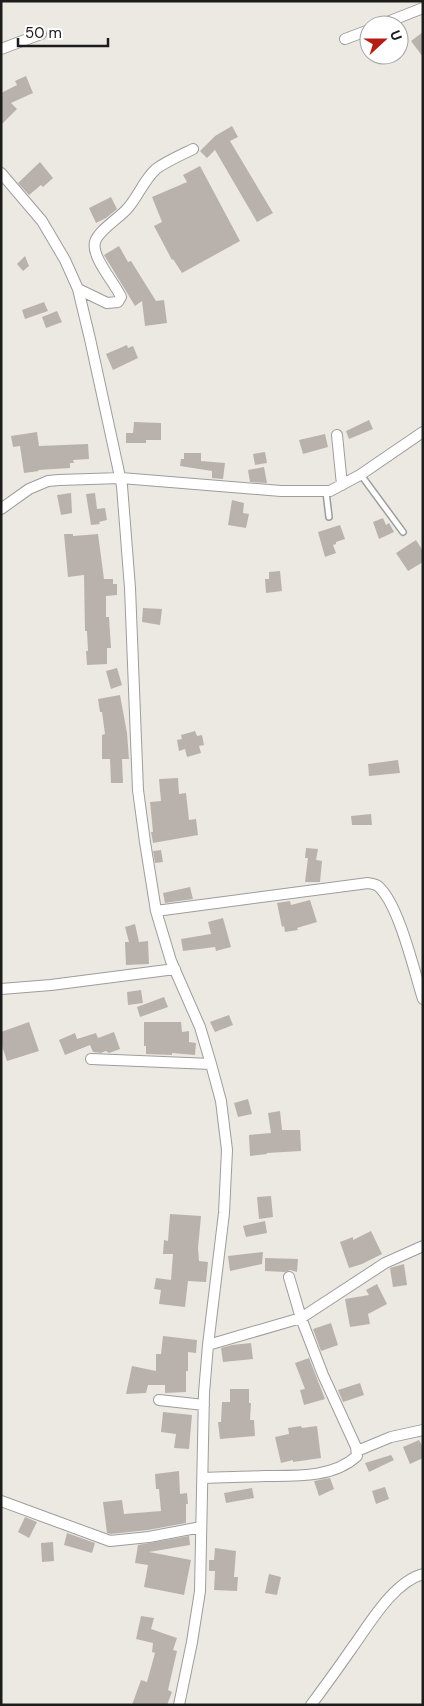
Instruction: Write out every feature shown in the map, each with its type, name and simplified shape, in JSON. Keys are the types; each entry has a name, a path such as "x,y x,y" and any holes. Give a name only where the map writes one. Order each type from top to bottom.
{"street":[{"path":"405,15 423,8"},
{"path":"1,50 41,34"},
{"path":"345,40 359,34"},
{"path":"78,290 107,303 118,302 121,297 99,260 95,249 95,242 99,235 127,210 145,181 156,170 193,149"},
{"path":"1,173 42,221 65,260 78,290 121,478 130,588 138,790 156,911 174,969 200,1027 211,1064 221,1100 227,1150 224,1212 208,1345 204,1405 200,1592 179,1705"},
{"path":"1,509 29,489 48,481 121,478 281,491 326,492 360,475 423,432"},
{"path":"336,434 342,485"},
{"path":"156,911 368,883 376,884 384,892 393,908 423,998"},
{"path":"1,988 51,985 174,969"},
{"path":"91,1059 211,1064"},
{"path":"208,1345 301,1318 385,1263 423,1246"},
{"path":"203,1478 307,1475 325,1472 352,1461 357,1456 357,1451 323,1375 301,1318 289,1277"},
{"path":"159,1400 204,1405"},
{"path":"357,1451 391,1437 423,1430"},
{"path":"1,1501 110,1541 149,1537 201,1528"},
{"path":"312,1705 385,1603 404,1584 417,1575 423,1574"}],"lane":[{"path":"360,475 403,532"},
{"path":"326,492 329,517"}],"building":[{"path":"423,32 423,57 411,41"},
{"path":"26,76 33,93 11,103 17,109 1,125 1,93 17,85 15,81"},
{"path":"232,126 238,137 230,141 273,213 257,222 215,150 207,158 200,151 215,136"},
{"path":"40,162 53,178 43,187 41,185 29,195 18,183"},
{"path":"200,166 240,241 182,273 172,260 154,226 162,222 152,197 187,182 183,175"},
{"path":"111,197 117,209 96,223 89,208"},
{"path":"119,246 128,262 131,261 156,301 164,300 167,323 145,326 142,301 135,306 104,255"},
{"path":"25,256 29,266 23,271 17,264"},
{"path":"44,302 48,311 25,319 22,310"},
{"path":"57,311 62,322 46,328 42,317"},
{"path":"127,345 128,348 133,346 138,358 113,370 106,354"},
{"path":"369,420 373,429 349,439 346,431"},
{"path":"134,422 161,423 161,440 146,440 146,443 126,443 126,433 133,433"},
{"path":"37,432 39,446 88,444 89,459 73,460 74,463 70,463 70,468 24,473 20,446 13,447 11,436"},
{"path":"325,434 328,447 303,454 299,440"},
{"path":"265,452 267,463 255,465 253,454"},
{"path":"184,453 201,453 201,461 225,463 223,479 212,478 212,471 180,466 181,459 184,459"},
{"path":"264,467 267,483 250,482 248,470"},
{"path":"71,493 72,513 61,515 57,495"},
{"path":"95,493 97,509 105,508 107,520 99,522 100,524 91,525 86,494"},
{"path":"232,500 244,503 243,513 249,514 246,528 228,525"},
{"path":"383,518 386,525 389,523 394,532 379,539 373,522"},
{"path":"340,525 345,539 333,545 336,553 325,557 318,532"},
{"path":"64,534 73,534 73,536 98,534 104,579 113,579 113,584 117,584 117,595 106,596 106,617 109,617 111,648 107,648 107,664 87,665 84,575 68,577"},
{"path":"416,540 423,551 423,562 408,571 396,553"},
{"path":"280,571 282,591 266,593 265,579 269,579 269,572"},
{"path":"143,608 162,609 160,625 142,622"},
{"path":"117,668 122,685 111,689 106,671"},
{"path":"120,695 127,733 129,759 122,759 123,783 111,783 110,759 102,759 102,735 105,734 98,699"},
{"path":"195,731 197,736 202,735 204,745 199,746 201,753 187,757 185,749 179,751 177,740 182,739 181,735"},
{"path":"398,760 400,773 369,776 368,764"},
{"path":"178,778 179,794 186,793 189,820 196,819 198,835 153,843 150,802 161,801 159,779"},
{"path":"371,814 372,825 352,825 351,816"},
{"path":"306,848 318,849 316,860 322,861 320,882 305,882 308,858 305,858"},
{"path":"161,850 163,862 155,863 153,851"},
{"path":"190,887 193,899 165,903 163,893"},
{"path":"310,900 317,922 297,928 298,930 285,932 284,926 282,927 277,903 290,901 291,905"},
{"path":"223,918 231,947 216,951 215,947 183,951 181,939 211,934 208,922"},
{"path":"135,924 139,942 148,941 149,964 126,965 125,942 129,942 125,927"},
{"path":"141,990 143,1003 128,1005 127,992"},
{"path":"164,997 168,1007 140,1017 137,1007"},
{"path":"229,1015 233,1025 215,1032 210,1022"},
{"path":"29,1022 39,1051 7,1061 1,1043 1,1032"},
{"path":"144,1022 181,1022 182,1032 189,1031 189,1042 196,1043 195,1055 172,1053 172,1055 146,1054"},
{"path":"114,1032 120,1049 109,1053 106,1051 101,1053 93,1052 90,1045 65,1055 59,1040 75,1033 77,1039 96,1033 98,1038"},
{"path":"248,1099 252,1114 238,1117 234,1103"},
{"path":"280,1111 282,1130 300,1130 301,1151 250,1156 249,1135 271,1133 268,1113"},
{"path":"271,1196 273,1217 259,1219 257,1197"},
{"path":"170,1214 201,1216 198,1248 199,1261 208,1262 206,1282 188,1281 185,1307 159,1304 161,1290 154,1289 156,1278 171,1280 173,1254 163,1254 164,1240 168,1241"},
{"path":"265,1221 267,1233 246,1237 243,1226"},
{"path":"371,1231 382,1254 349,1268 340,1242 353,1237 353,1240"},
{"path":"263,1252 262,1264 230,1271 228,1256"},
{"path":"265,1258 298,1259 297,1272 290,1270 285,1272 265,1271"},
{"path":"404,1264 407,1285 393,1287 390,1268"},
{"path":"377,1284 387,1304 368,1314 370,1324 350,1327 345,1299 369,1295 366,1290"},
{"path":"331,1323 338,1345 321,1351 313,1329"},
{"path":"163,1336 197,1340 196,1353 188,1352 186,1392 165,1393 165,1385 148,1385 146,1393 126,1394 132,1366 156,1371 156,1354 161,1354"},
{"path":"251,1343 253,1359 223,1362 221,1348"},
{"path":"309,1358 325,1399 304,1405 300,1390 305,1389 295,1363"},
{"path":"360,1383 364,1395 343,1402 338,1390"},
{"path":"230,1389 249,1389 249,1403 251,1403 250,1420 254,1420 255,1436 220,1439 218,1422 221,1422 222,1402 230,1402"},
{"path":"163,1412 192,1415 189,1449 174,1448 176,1434 161,1432"},
{"path":"301,1426 302,1428 317,1426 321,1458 281,1463 275,1437 289,1434 288,1428"},
{"path":"419,1440 423,1447 423,1458 410,1464 403,1447"},
{"path":"391,1455 394,1460 369,1472 365,1463"},
{"path":"179,1471 180,1494 187,1493 186,1523 148,1530 107,1533 103,1502 122,1500 124,1514 161,1511 159,1489 156,1489 155,1474"},
{"path":"330,1478 334,1489 319,1496 314,1481"},
{"path":"385,1487 389,1499 376,1504 372,1491"},
{"path":"252,1488 254,1498 226,1503 224,1493"},
{"path":"25,1517 37,1522 29,1538 18,1532"},
{"path":"67,1533 95,1543 92,1553 64,1545"},
{"path":"189,1536 190,1545 149,1552 191,1560 184,1595 144,1587 148,1565 135,1563 138,1545"},
{"path":"53,1542 54,1561 42,1562 41,1543"},
{"path":"215,1548 236,1551 234,1577 238,1577 237,1591 214,1590 215,1571 209,1571 209,1560 214,1560"},
{"path":"269,1574 281,1577 277,1595 265,1593"},
{"path":"141,1616 154,1618 151,1629 177,1638 173,1650 177,1651 168,1690 172,1692 167,1705 132,1705 141,1680 147,1682 155,1653 152,1652 153,1643 136,1639"}]}
